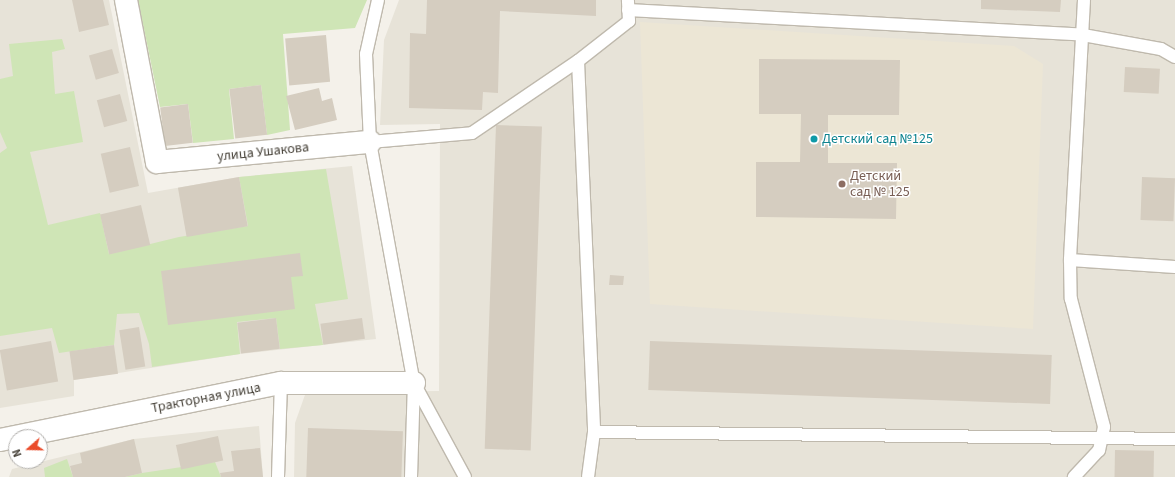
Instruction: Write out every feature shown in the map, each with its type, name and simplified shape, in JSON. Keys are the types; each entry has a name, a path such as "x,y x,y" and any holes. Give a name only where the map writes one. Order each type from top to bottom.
{"street":[{"name":"улица Ушакова","path":"126,0 156,162 370,142"},
{"name":"Тракторная улица","path":"0,440 281,383 414,383"}],"lane":[{"path":"378,0 366,54 370,142 414,383 410,477"},
{"path":"1074,477 1099,450 1104,437 1071,300 1070,260 1084,0"},
{"path":"370,142 472,133 578,61 629,21 628,5 1083,35 1161,49 1175,56"},
{"path":"578,61 594,432 588,477"},
{"path":"1070,260 1175,266"},
{"path":"278,477 281,383"},
{"path":"414,383 466,477"},
{"path":"594,432 1175,439"}],"shaded area":[{"path":"0,0 109,0 148,193 239,177 352,166 376,339 240,354 74,380 74,396 0,408"},
{"path":"399,0 1175,0 1175,477 294,477 295,423 306,392 439,391 440,124 380,125 384,40"},
{"name":"Детский сад № 125","path":"640,22 1014,46 1043,64 1033,329 650,304"},
{"path":"259,426 263,477 9,477 12,469 48,469 48,460 134,439"}],"green space":[{"path":"138,0 367,0 355,28 283,34 290,130 267,135 261,85 229,89 234,139 193,143 188,104 160,107"},
{"path":"62,39 65,49 52,52 55,94 74,91 83,142 30,152 48,225 100,213 109,254 179,237 248,226 239,177 326,169 348,299 315,304 323,345 280,349 276,318 237,322 240,354 152,367 149,344 139,313 117,314 114,345 59,353 52,328 0,336 0,153 7,148 0,132 0,79 13,76 9,44"},
{"path":"67,459 73,477 45,477 44,469 48,469 48,466"},
{"path":"215,462 221,477 125,477 142,473"}],"building":[{"path":"72,0 103,0 109,25 79,32"},
{"path":"427,0 596,0 596,16 500,11 498,93 483,92 482,110 409,108 410,33 426,34"},
{"path":"981,0 1061,0 1060,12 981,9"},
{"path":"326,35 330,82 289,85 285,39"},
{"path":"112,49 119,73 96,80 89,56"},
{"name":"Детский сад №125","path":"759,59 900,60 899,115 828,115 828,163 897,163 896,219 756,217 756,162 800,162 801,114 759,114"},
{"path":"1125,67 1160,69 1159,94 1124,92"},
{"path":"261,85 267,135 235,139 229,89"},
{"path":"319,88 322,101 332,98 337,120 295,130 286,96"},
{"path":"120,94 127,121 104,127 97,100"},
{"path":"188,104 193,143 165,146 160,107"},
{"path":"496,125 542,127 531,450 485,449"},
{"path":"130,147 139,186 110,193 101,154"},
{"path":"239,177 248,226 187,237 178,188"},
{"path":"1142,177 1175,178 1173,221 1140,220"},
{"path":"141,205 150,245 109,254 100,214"},
{"path":"300,253 303,276 291,277 295,309 168,325 161,271"},
{"path":"610,275 624,276 623,285 609,285"},
{"path":"276,318 280,349 241,354 237,323"},
{"path":"362,318 365,339 323,345 320,324"},
{"path":"139,327 145,367 126,370 119,330"},
{"path":"51,341 58,381 7,390 0,350"},
{"path":"650,341 1052,355 1050,404 648,390"},
{"path":"114,345 118,374 73,380 69,351"},
{"path":"308,428 403,431 401,477 306,477"},
{"path":"218,436 223,460 181,469 176,445"},
{"path":"134,439 142,473 125,477 73,477 70,466 82,463 80,453"},
{"path":"260,448 263,477 221,477 220,473 234,471 231,451"},
{"path":"1115,450 1154,451 1154,477 1115,477"}],"place":[{"name":"Детский сад №125","path":"814,139"},
{"name":"Детский сад № 125","path":"842,184"}]}
